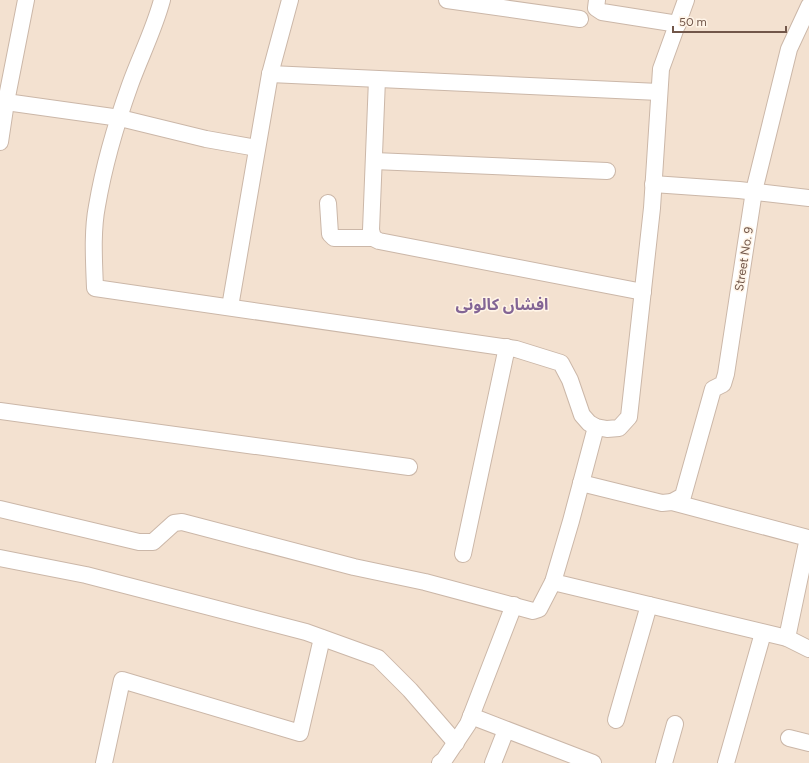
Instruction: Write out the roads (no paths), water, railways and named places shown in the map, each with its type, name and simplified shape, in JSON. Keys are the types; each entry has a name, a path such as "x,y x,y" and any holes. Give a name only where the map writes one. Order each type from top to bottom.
{"street":[{"path":"0,142 3,102 26,0"},
{"path":"162,0 156,21 130,85 110,149 96,207 93,252 95,288 516,349 561,363 570,380 582,415 590,423 607,430 619,428 630,417 652,208 659,92 662,69 686,0"},
{"path":"230,307 270,74 290,0"},
{"path":"447,0 580,19"},
{"path":"597,0 596,8 602,12 678,24"},
{"name":"Street No. 9","path":"672,502 683,496 713,389 723,384 726,374 754,191 789,49 809,6"},
{"path":"270,74 659,92"},
{"path":"373,238 376,78"},
{"path":"3,102 120,118 206,139 258,148"},
{"path":"374,161 607,171"},
{"path":"653,184 754,191 809,198"},
{"path":"328,203 330,234 334,238 373,238 379,241 643,292"},
{"path":"463,554 507,347"},
{"path":"0,411 409,467"},
{"path":"0,509 139,542 153,542 174,523 182,522 354,567 425,582 533,611 539,609 553,582 596,426"},
{"path":"581,483 662,503 672,502 809,538 787,638"},
{"path":"0,558 86,575 306,632 378,658 410,690 456,743"},
{"path":"553,582 787,638 809,649"},
{"path":"440,763 444,760 468,724 514,605"},
{"path":"616,720 649,605"},
{"path":"726,763 763,633"},
{"path":"104,763 122,680 300,733 322,638"},
{"path":"471,716 593,763"},
{"path":"664,763 675,724"},
{"path":"493,763 506,730"},
{"path":"789,738 809,743"}],"district":[{"name":"افشاں کالونی","path":"502,304"}]}
